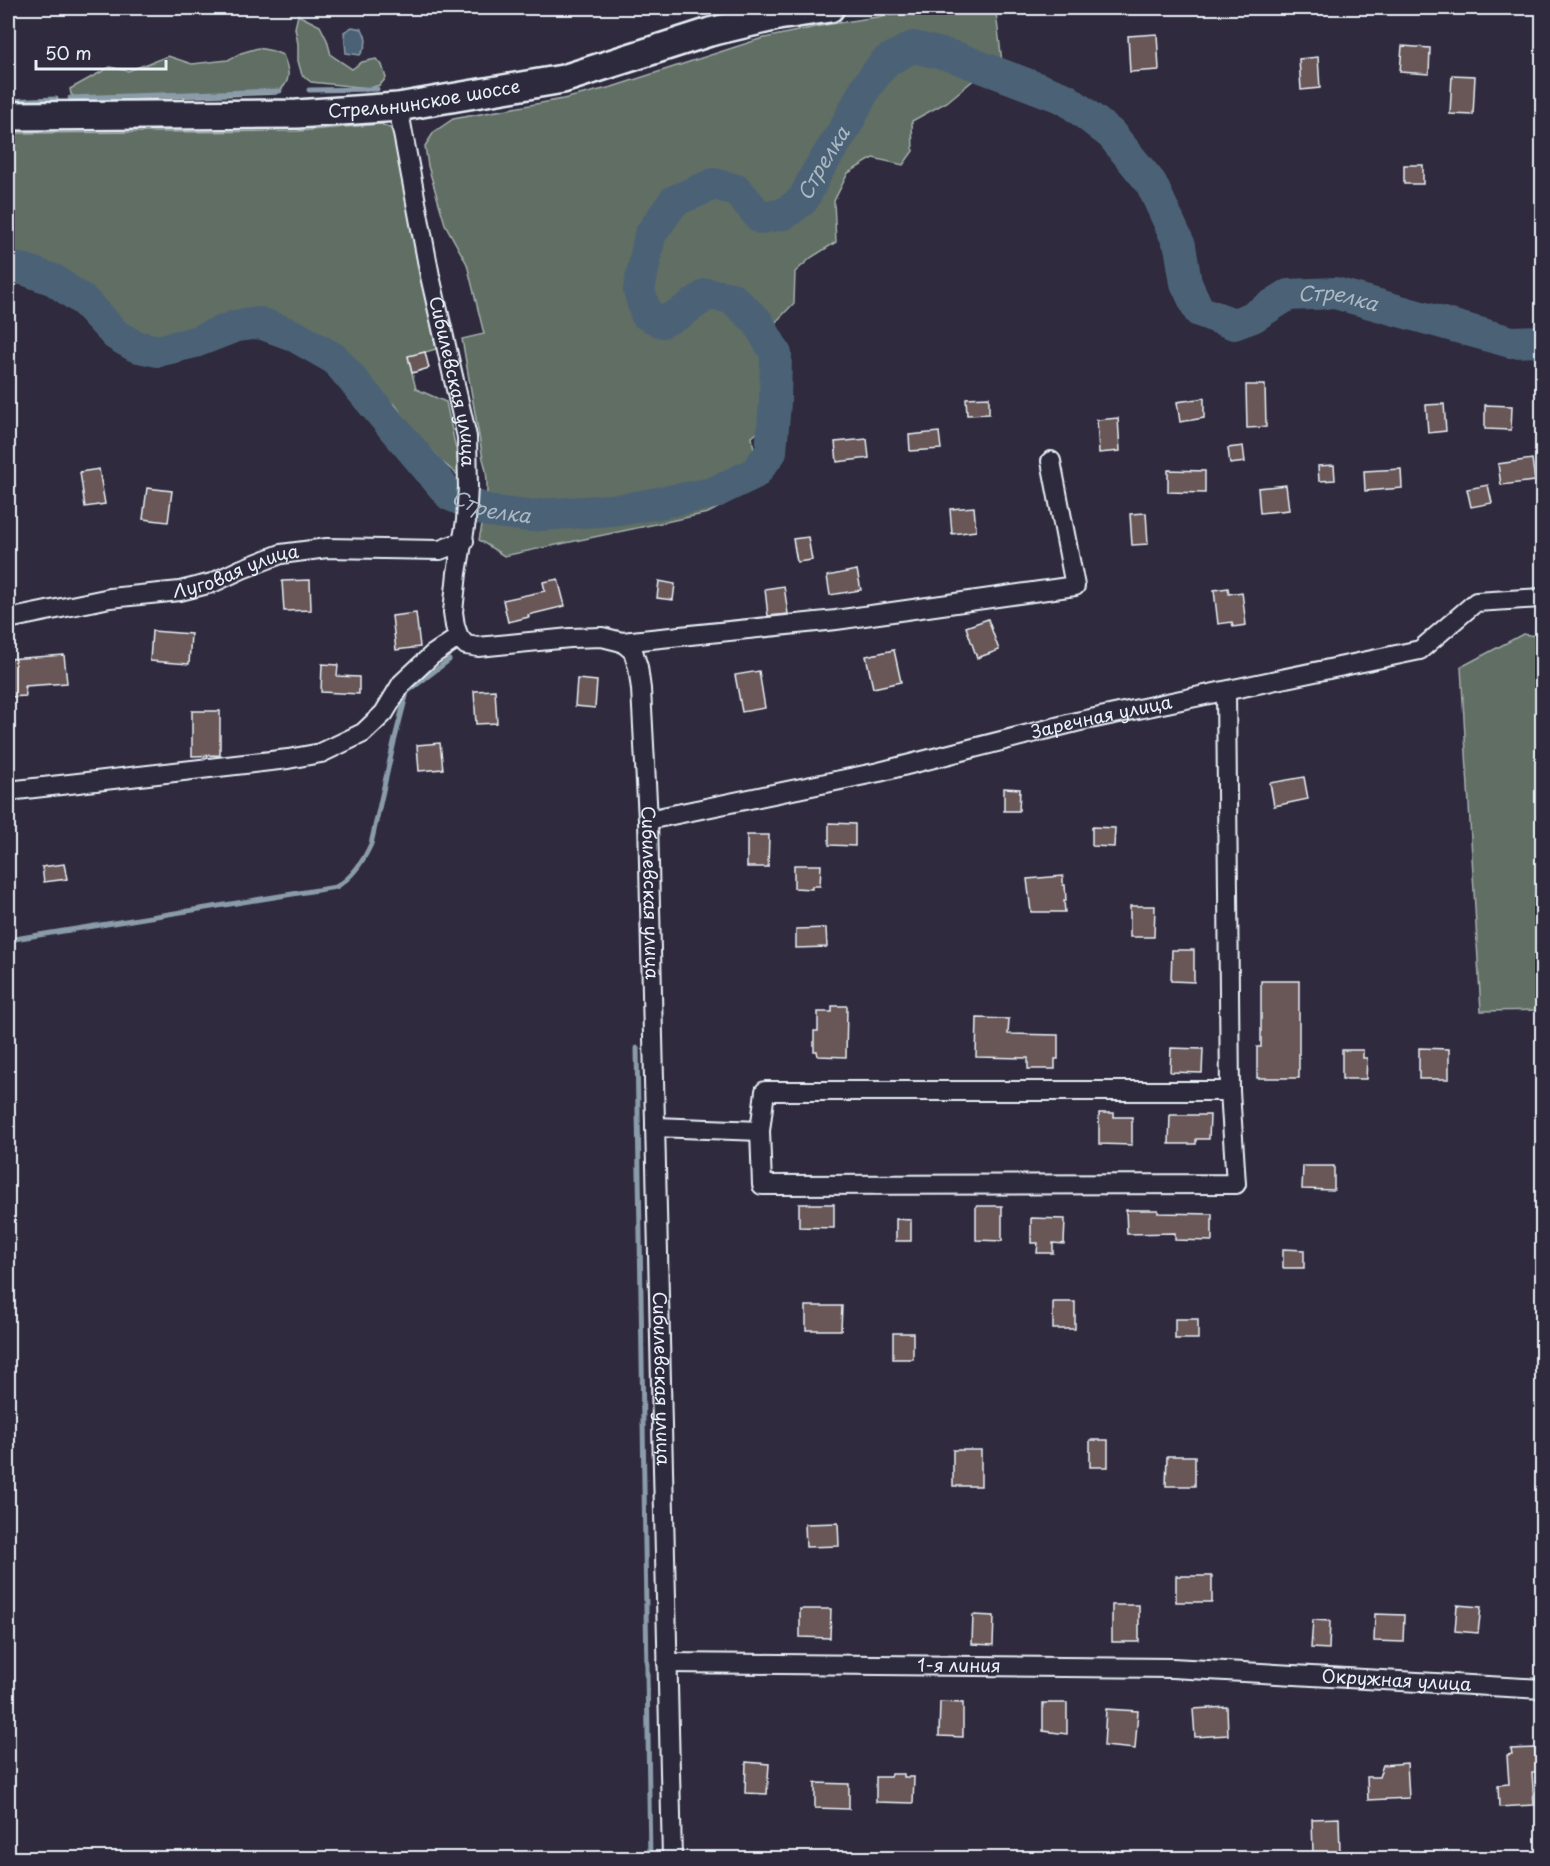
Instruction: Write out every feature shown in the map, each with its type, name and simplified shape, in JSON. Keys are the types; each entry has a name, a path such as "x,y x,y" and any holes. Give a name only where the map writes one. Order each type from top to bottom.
{"main road":[{"name":"Стрельнинское шоссе","path":"8,116 297,114 398,107 563,79 710,32 778,16 830,8"}],"street":[{"name":"Сибилевская улица","path":"398,107 430,276 467,437 466,521 454,597 455,626 459,637"},
{"path":"8,792 288,759 321,753 363,733 384,713 402,683 432,655 459,637 466,645 478,647 570,638 602,637 622,642 836,620 1075,586 1051,461"},
{"name":"Луговая улица","path":"8,619 111,598 180,591 213,583 281,554 327,548 440,550 464,541"},
{"name":"Заречная улица","path":"648,820 879,772 1076,722 1420,650 1476,602 1542,598"},
{"name":"Сибилевская улица","path":"622,642 633,651 638,667 648,820 672,1858"},
{"path":"1226,691 1230,1091 1236,1184 762,1185 760,1131 765,1090 1230,1091"},
{"path":"655,1126 760,1131"},
{"name":"1-я линия","path":"667,1663 1172,1668 1252,1672"},
{"name":"Окружная улица","path":"1252,1672 1542,1689"}],"green space":[{"path":"992,8 996,13 1002,62 957,44 972,54 976,78 947,102 912,121 913,151 903,165 873,158 848,173 834,201 836,242 812,257 795,272 794,303 775,323 769,352 771,392 768,424 752,437 756,463 729,502 708,513 504,556 479,540 487,479 462,339 484,334 467,264 445,224 428,166 425,146 434,132 453,119 563,99 612,87 760,39 825,25 883,16"},
{"path":"298,15 320,26 331,55 352,69 362,62 376,59 382,65 386,78 380,85 369,88 311,82 302,75 298,61 295,28"},
{"path":"258,48 283,55 288,76 285,85 276,94 79,101 71,94 70,89 110,67 128,71 168,56 192,64 228,60"},
{"path":"381,124 390,128 397,138 436,349 408,357 416,389 446,402 459,476 431,449 414,437 396,406 370,390 345,357 301,328 263,315 239,315 178,339 152,341 122,329 69,282 39,268 8,260 8,133 298,131"},
{"path":"1523,634 1542,637 1542,1010 1481,1011 1461,667"}],"water":[{"path":"352,27 362,29 366,39 360,55 346,53 344,32"}],"building":[{"path":"1157,34 1159,70 1130,72 1128,36"},
{"path":"1402,46 1430,48 1429,74 1400,72"},
{"path":"1318,57 1320,88 1301,90 1299,59"},
{"path":"1452,75 1475,76 1473,115 1450,114"},
{"path":"1404,165 1423,165 1423,184 1404,184"},
{"path":"425,352 429,368 412,373 408,356"},
{"path":"1246,385 1265,385 1266,427 1247,428"},
{"path":"989,397 989,414 967,415 966,398"},
{"path":"1204,398 1204,418 1180,422 1177,402"},
{"path":"1444,404 1446,431 1428,433 1426,405"},
{"path":"1485,405 1512,406 1511,430 1485,429"},
{"path":"1118,418 1120,451 1099,453 1097,420"},
{"path":"939,432 941,449 910,451 909,435"},
{"path":"867,439 869,458 837,462 835,442"},
{"path":"1243,446 1245,462 1230,464 1228,448"},
{"path":"1532,459 1535,481 1501,485 1498,464"},
{"path":"1334,465 1335,480 1319,481 1318,466"},
{"path":"99,469 105,504 85,507 80,472"},
{"path":"1401,469 1402,488 1365,491 1364,471"},
{"path":"1168,470 1205,471 1205,493 1168,492"},
{"path":"1286,485 1289,510 1260,513 1258,488"},
{"path":"1488,485 1492,503 1471,507 1467,489"},
{"path":"147,488 172,491 168,522 143,519"},
{"path":"974,507 976,531 952,534 950,509"},
{"path":"1146,513 1148,544 1132,545 1130,514"},
{"path":"808,537 812,560 797,562 793,539"},
{"path":"857,570 861,590 830,595 827,576"},
{"path":"558,579 565,606 508,622 503,600 545,591 543,582"},
{"path":"310,580 311,610 284,611 282,581"},
{"path":"659,581 675,584 673,600 657,598"},
{"path":"784,586 788,614 768,616 765,589"},
{"path":"1228,588 1229,594 1242,592 1246,625 1233,627 1232,622 1218,624 1214,590"},
{"path":"416,613 420,647 396,650 392,616"},
{"path":"988,619 999,650 977,658 966,627"},
{"path":"152,631 191,634 189,664 150,661"},
{"path":"894,650 901,682 873,688 866,656"},
{"path":"64,655 67,683 25,686 26,696 9,697 8,659"},
{"path":"322,664 338,665 337,676 359,677 359,694 321,692"},
{"path":"759,671 765,708 742,712 735,675"},
{"path":"577,679 597,681 595,708 575,706"},
{"path":"495,690 497,723 476,724 474,691"},
{"path":"192,711 220,711 220,755 192,756"},
{"path":"440,743 443,769 419,771 417,745"},
{"path":"1304,777 1308,799 1274,806 1270,783"},
{"path":"1004,788 1020,789 1019,811 1004,811"},
{"path":"829,823 855,824 855,846 829,845"},
{"path":"1092,827 1115,828 1114,847 1092,846"},
{"path":"747,835 769,835 768,867 747,867"},
{"path":"64,864 67,879 44,882 42,867"},
{"path":"794,865 821,865 820,886 812,886 812,889 794,888"},
{"path":"1063,876 1065,912 1031,912 1027,879"},
{"path":"1130,906 1155,906 1154,937 1130,937"},
{"path":"826,928 827,947 796,948 796,929"},
{"path":"1172,950 1194,950 1194,982 1171,981"},
{"path":"1261,981 1299,981 1299,1078 1257,1078 1257,1047 1261,1047"},
{"path":"832,1006 847,1006 846,1057 818,1056 817,1051 814,1051 814,1031 818,1031 818,1012 832,1012"},
{"path":"977,1018 1009,1019 1008,1034 1058,1035 1058,1059 1055,1059 1055,1069 1028,1069 1028,1058 976,1057"},
{"path":"1171,1048 1203,1049 1202,1073 1170,1072"},
{"path":"1419,1048 1449,1049 1449,1079 1419,1079"},
{"path":"1342,1050 1363,1050 1363,1058 1367,1058 1366,1079 1342,1079"},
{"path":"1099,1113 1114,1113 1114,1117 1132,1117 1132,1145 1099,1144"},
{"path":"1170,1115 1210,1115 1209,1139 1196,1139 1196,1144 1169,1144"},
{"path":"1303,1166 1334,1166 1334,1190 1302,1189"},
{"path":"799,1204 834,1204 834,1228 799,1227"},
{"path":"976,1206 1002,1206 1002,1241 976,1240"},
{"path":"1126,1210 1212,1214 1212,1241 1175,1240 1175,1233 1127,1234"},
{"path":"1031,1218 1065,1219 1064,1244 1053,1243 1053,1253 1037,1253 1038,1243 1031,1243"},
{"path":"896,1219 911,1220 911,1241 896,1241"},
{"path":"1283,1249 1304,1250 1304,1268 1283,1268"},
{"path":"1053,1302 1075,1302 1075,1329 1053,1329"},
{"path":"806,1306 842,1306 841,1330 806,1330"},
{"path":"1175,1319 1198,1319 1198,1339 1175,1339"},
{"path":"893,1333 913,1333 913,1359 893,1359"},
{"path":"1090,1440 1108,1440 1108,1467 1090,1467"},
{"path":"953,1450 981,1450 981,1486 953,1486"},
{"path":"1167,1456 1195,1456 1195,1486 1166,1486"},
{"path":"838,1523 839,1546 806,1547 805,1524"},
{"path":"1176,1576 1212,1576 1212,1602 1176,1602"},
{"path":"1112,1605 1139,1605 1139,1642 1112,1642"},
{"path":"1457,1605 1481,1607 1478,1633 1455,1631"},
{"path":"800,1609 831,1609 830,1638 800,1637"},
{"path":"1375,1614 1404,1615 1403,1642 1374,1641"},
{"path":"973,1615 994,1616 993,1645 972,1644"},
{"path":"1313,1620 1330,1621 1329,1649 1311,1648"},
{"path":"940,1702 963,1703 963,1737 939,1736"},
{"path":"1043,1703 1067,1703 1067,1734 1043,1731"},
{"path":"1227,1707 1228,1735 1195,1737 1193,1709"},
{"path":"1106,1709 1138,1711 1135,1749 1104,1746"},
{"path":"1535,1748 1536,1772 1532,1772 1534,1805 1499,1807 1498,1785 1509,1784 1507,1755 1512,1754 1511,1749"},
{"path":"746,1762 769,1764 767,1794 745,1793"},
{"path":"1407,1763 1409,1798 1368,1800 1367,1777 1379,1777 1383,1765"},
{"path":"891,1774 914,1777 913,1803 876,1802 876,1777 890,1777"},
{"path":"815,1783 849,1784 849,1809 815,1808"},
{"path":"1339,1818 1340,1853 1313,1854 1312,1819"}],"waterway":[{"name":"Стрелка","path":"8,267 26,270 54,280 85,302 116,335 135,346 158,351 195,342 236,326 260,323 293,335 335,359 450,495 488,511 527,516 625,509 713,493 755,473 771,452 776,354 757,321 732,298 708,294 679,314 662,322 646,314 639,290 650,235 674,201 714,184 737,190 761,218 784,214 803,200 866,87 885,62 913,47 955,57 1066,99 1111,134 1151,183 1180,246 1186,283 1199,311 1234,324 1253,317 1288,295 1335,293 1511,342 1542,341"},
{"path":"309,90 377,89"},
{"path":"70,98 280,91"},
{"path":"8,101 56,99"},
{"path":"8,940 336,887 348,879 357,868 371,844 407,692 449,660"},
{"path":"637,1048 650,1858"}]}
